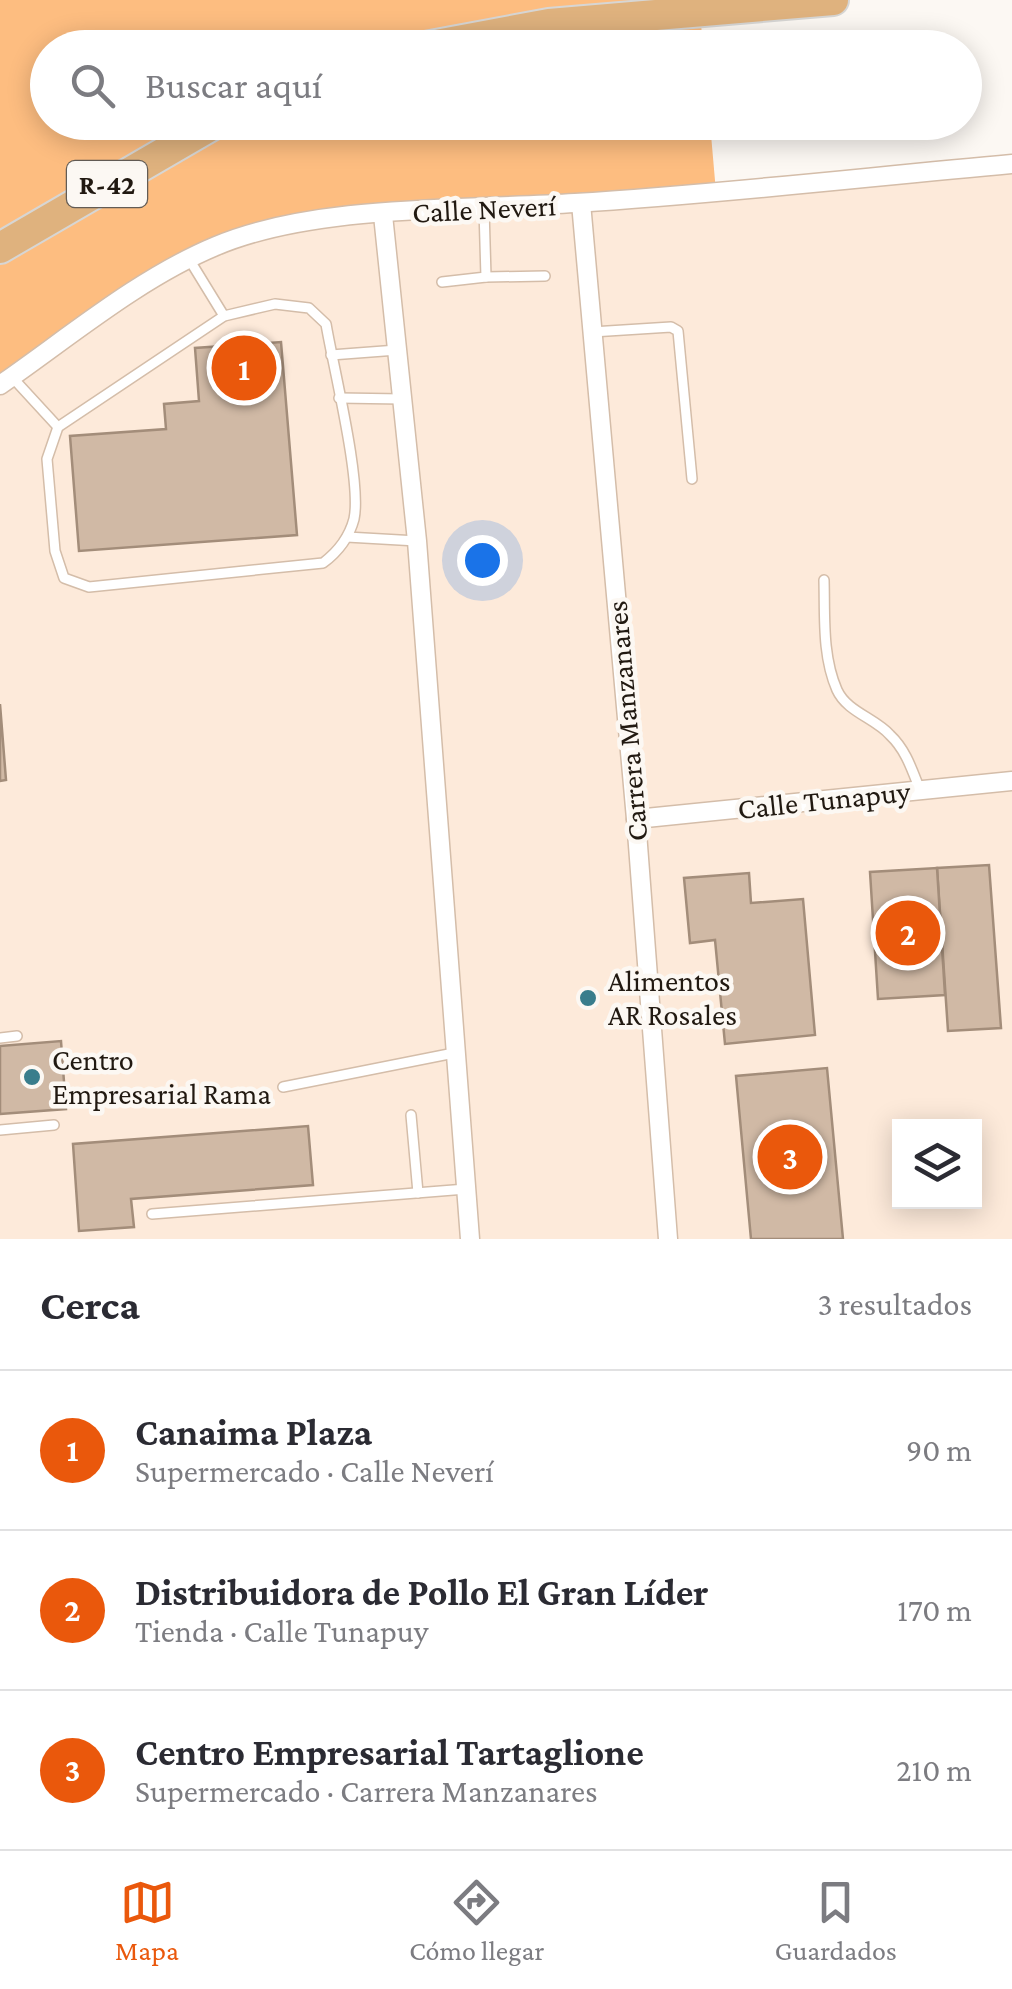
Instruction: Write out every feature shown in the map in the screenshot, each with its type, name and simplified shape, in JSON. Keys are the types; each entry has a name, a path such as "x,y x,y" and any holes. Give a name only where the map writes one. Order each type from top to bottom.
{"main road":[{"path":"518,30 834,0"},
{"name":"R-42","path":"0,248 185,140"}],"street":[{"name":"Calle Neverí","path":"6,381 189,260 252,234 383,214 581,203 1012,164"},
{"name":"Carrera Manzanares","path":"581,203 636,819 668,1239"},
{"path":"383,214 417,541 470,1239"},
{"name":"Calle Tunapuy","path":"636,819 1012,780"}],"lane":[{"path":"484,209 486,277"},
{"path":"189,260 224,316"},
{"path":"442,282 545,276"},
{"path":"274,304 309,308 326,324 331,355 354,488 354,516 347,537 323,562 89,587 64,578 55,550 47,460 58,427 224,316 274,304"},
{"path":"592,332 671,327 678,331 692,479"},
{"path":"331,355 397,350"},
{"path":"6,381 58,427"},
{"path":"339,398 402,399"},
{"path":"347,537 417,541"},
{"path":"824,580 826,645 838,692 859,714 888,732 906,756 920,790"},
{"path":"0,1038 17,1036"},
{"path":"284,1086 454,1054"},
{"path":"412,1115 418,1193"},
{"path":"0,1130 54,1125"},
{"path":"152,1214 466,1189"}],"shaded area":[{"path":"0,0 833,0 700,12 702,30 30,30 30,140 711,140 716,192 384,215 217,247 0,387"},
{"path":"1012,164 1012,1239 0,1239 0,387 171,271 299,225"}],"building":[{"path":"281,342 297,535 79,551 70,436 166,429 164,404 199,401 195,348"},
{"path":"0,704 6,780 0,781"},
{"path":"989,865 1001,1028 948,1031 937,868"},
{"path":"937,868 945,995 878,999 870,872"},
{"path":"749,873 751,903 803,899 815,1035 725,1044 715,940 690,943 684,878"},
{"name":"Centro Empresarial Rama","path":"61,1041 66,1109 0,1114 0,1046"},
{"path":"827,1068 843,1239 751,1239 736,1076"},
{"path":"308,1126 313,1185 131,1199 134,1227 79,1231 73,1144"}],"place":[{"name":"Canaima Plaza","path":"244,368"},
{"name":"Distribuidora de Pollo El Gran Líder","path":"908,933"},
{"name":"Alimentos AR Rosales","path":"588,998"},
{"name":"Centro Empresarial Rama","path":"32,1077"},
{"name":"Centro Empresarial Tartaglione","path":"790,1157"}]}
